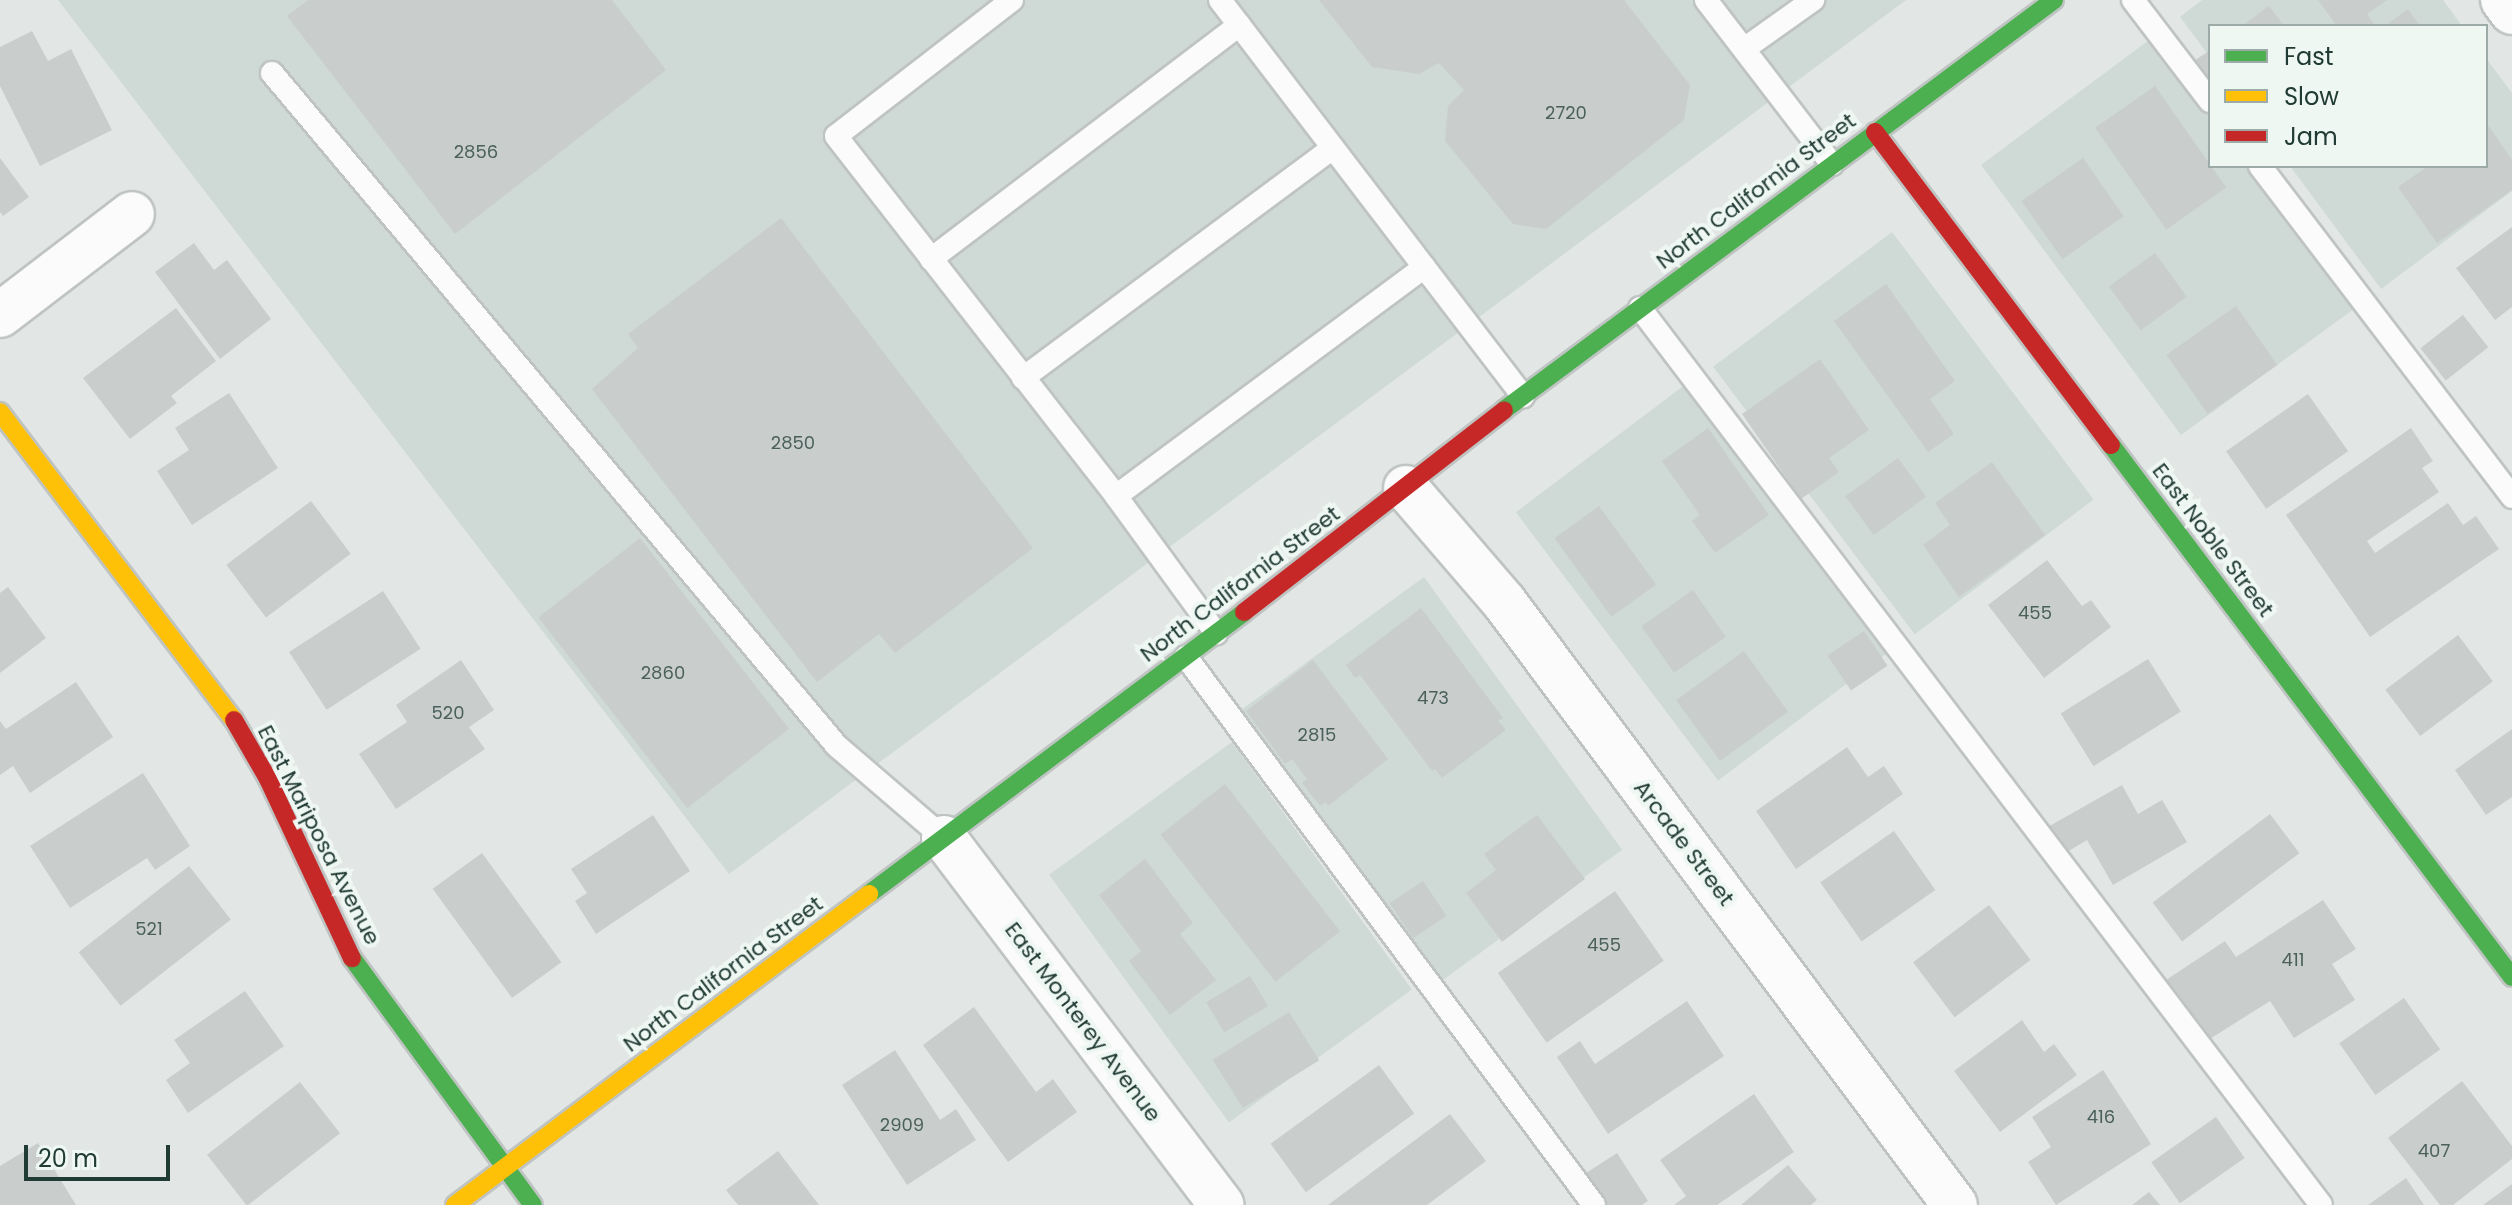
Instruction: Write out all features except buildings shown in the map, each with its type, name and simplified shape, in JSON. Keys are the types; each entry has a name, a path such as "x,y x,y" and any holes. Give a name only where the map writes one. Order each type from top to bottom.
{"street":[{"name":"North California Street","path":"455,1205 1186,657 1523,396 2054,0"},
{"path":"2503,0 2512,12"},
{"name":"East Noble Street","path":"1875,132 2512,977"},
{"path":"0,315 132,214"},
{"name":"East Mariposa Avenue","path":"0,412 236,723 268,779 352,958 533,1205"},
{"name":"Arcade Street","path":"1406,488 1504,602 1955,1205"},
{"name":"East Monterey Avenue","path":"944,838 1222,1205"}],"lane":[{"path":"1012,0 836,136 1116,496 1216,633"},
{"path":"1220,0 1523,396"},
{"path":"1706,0 1832,164"},
{"path":"1744,49 1813,0"},
{"path":"2133,0 2208,98"},
{"path":"931,259 1239,25"},
{"path":"272,73 837,746 944,838"},
{"path":"1023,378 1333,148"},
{"path":"2262,168 2512,497"},
{"path":"1116,496 1424,267"},
{"path":"1640,308 2321,1205"},
{"path":"1186,657 1594,1205"}],"shaded area":[{"path":"58,0 1906,0 729,874"},
{"path":"2202,0 2443,0 2461,24 2208,24 2208,54 2180,17"},
{"path":"2160,32 2208,96 2208,168 2261,168 2362,303 2181,435 1981,165"},
{"path":"2488,61 2512,93 2512,191 2381,289 2291,168 2488,168"},
{"path":"1892,232 2094,500 1915,634 1713,367"},
{"path":"1694,378 1896,646 1718,781 1516,512"},
{"path":"1424,577 1622,850 1438,984 1240,711"},
{"path":"1232,742 1412,990 1229,1122 1049,875"}],"traffic: fast":[{"path":"1504,410 2054,0"},
{"path":"2111,445 2512,977"},
{"path":"869,894 1244,612"},
{"path":"352,958 533,1205"}],"traffic: slow":[{"path":"0,412 234,720"},
{"path":"455,1205 869,894"}],"traffic: jam":[{"path":"1875,132 2111,445"},
{"path":"1244,612 1504,410"},
{"path":"234,720 268,779 352,958"}]}
